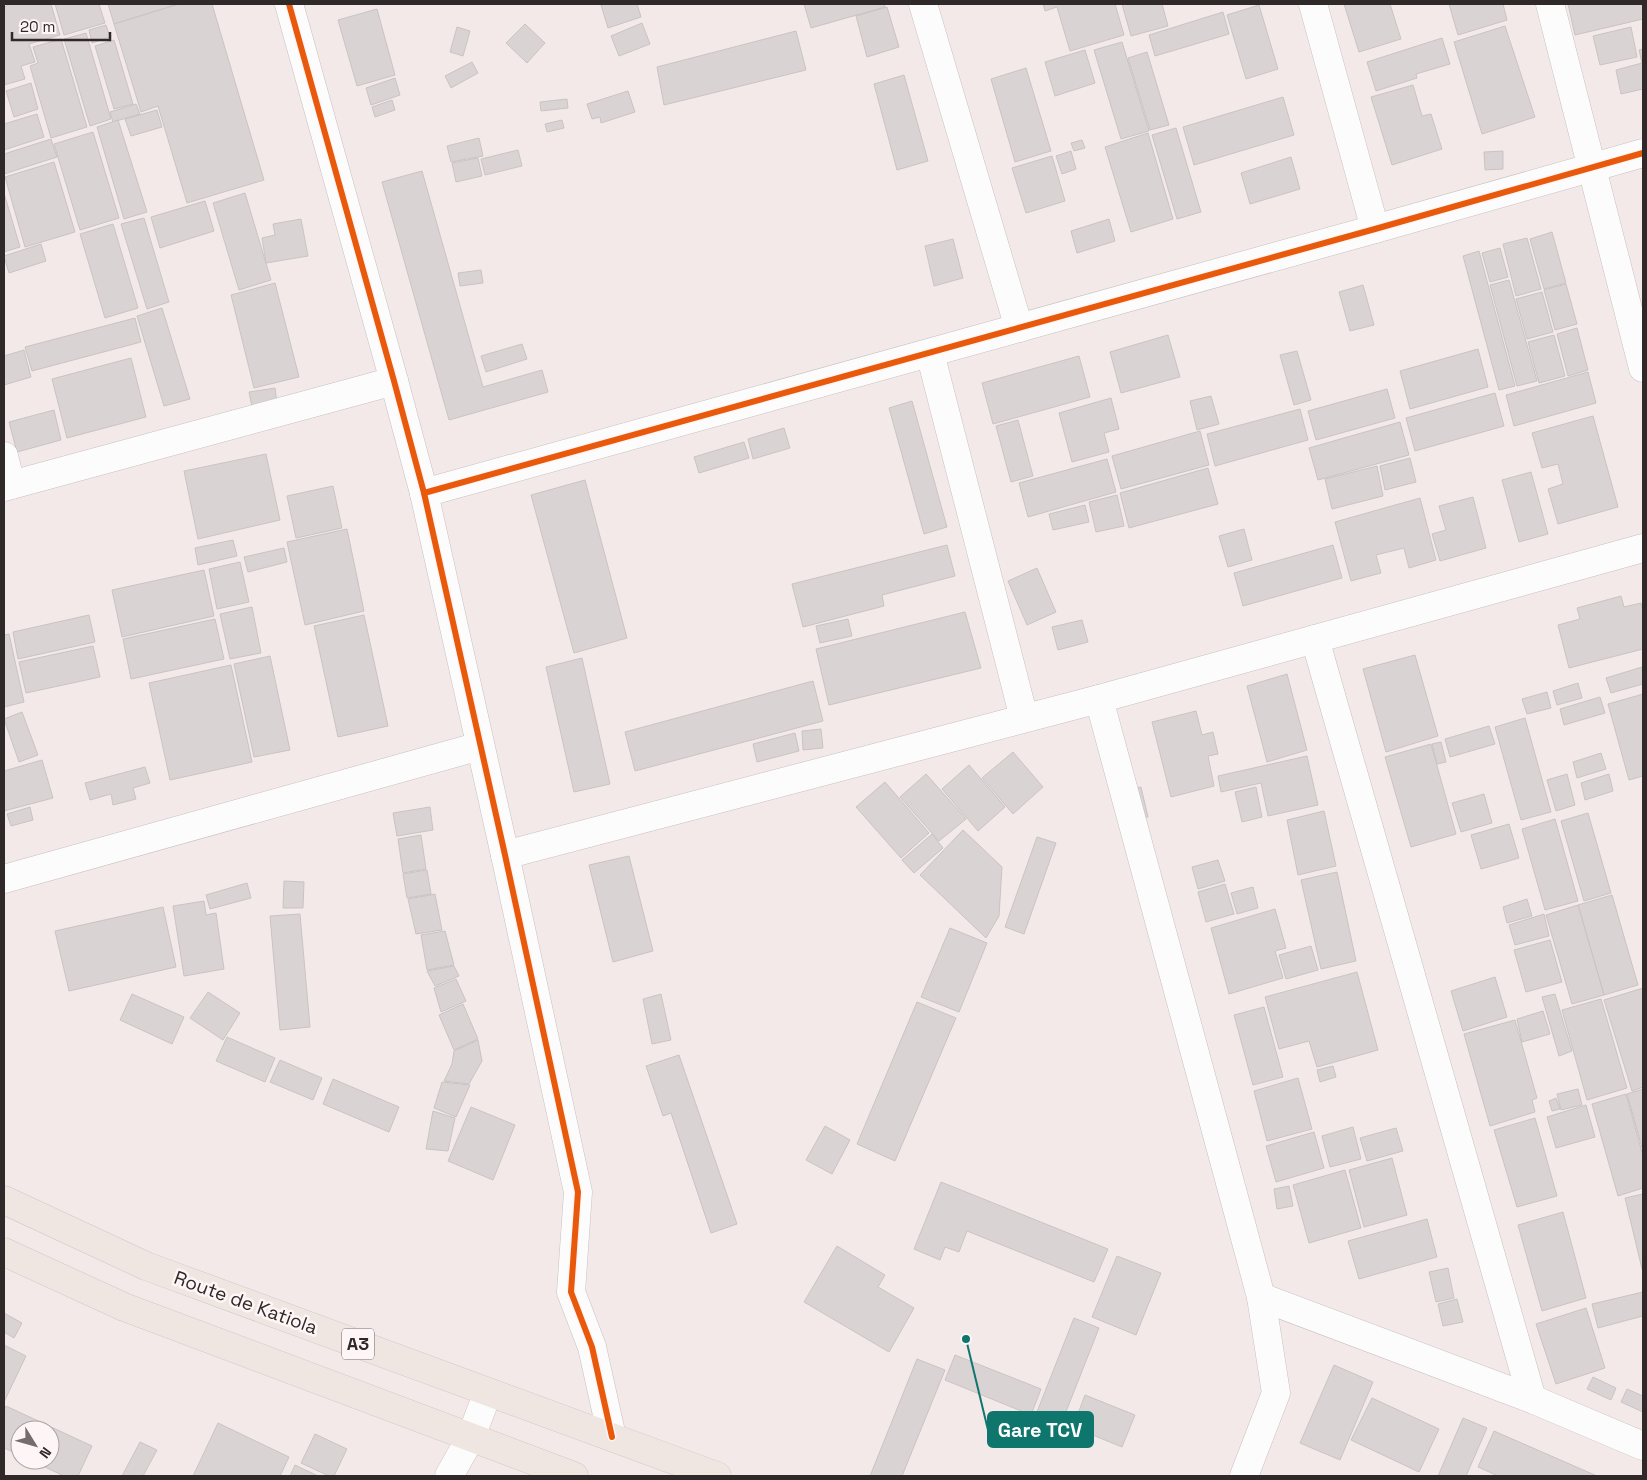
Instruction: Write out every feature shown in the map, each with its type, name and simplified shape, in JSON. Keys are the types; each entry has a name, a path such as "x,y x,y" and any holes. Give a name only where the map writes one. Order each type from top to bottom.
{"highway":[{"name":"Route de Katiola","path":"4,1200 146,1266 717,1476"},
{"name":"A3","path":"4,1252 124,1307 574,1476"}],"street":[{"path":"288,4 424,493 506,855 578,1192 570,1292 592,1347 612,1437"},
{"path":"922,4 1018,328"},
{"path":"1314,4 1374,229"},
{"path":"1550,4 1643,368"},
{"path":"424,493 1592,169 1643,153"},
{"path":"930,353 1024,718"},
{"path":"4,456 8,486 394,381"},
{"path":"506,855 1099,699 1643,548"},
{"path":"1316,639 1532,1399"},
{"path":"1099,699 1261,1297 1276,1393 1244,1476"},
{"path":"4,879 480,746"},
{"path":"1261,1297 1532,1399 1643,1446"},
{"path":"449,1476 470,1437 488,1392"}],"building":[{"path":"6,4 51,4 60,35 29,44 35,62 21,66 25,79 4,85 4,7 7,6"},
{"path":"55,4 99,4 105,23 64,35"},
{"path":"108,4 179,4 114,24"},
{"path":"179,4 212,4 264,180 187,203 158,106 141,112 114,24"},
{"path":"637,4 641,17 608,28 601,5"},
{"path":"804,4 884,4 885,7 811,28"},
{"path":"1043,4 1115,4 1124,35 1070,51 1057,7 1045,11"},
{"path":"1122,4 1162,4 1168,26 1131,36"},
{"path":"1344,4 1390,4 1401,39 1359,52"},
{"path":"1449,4 1503,4 1507,20 1458,35"},
{"path":"1568,4 1643,4 1643,19 1575,35"},
{"path":"1259,5 1278,69 1246,79 1227,15"},
{"path":"887,7 899,47 867,57 856,16"},
{"path":"377,9 395,75 357,86 338,20"},
{"path":"1223,12 1229,34 1155,56 1149,35"},
{"path":"642,23 650,44 619,56 611,36"},
{"path":"525,24 545,43 527,63 506,43"},
{"path":"106,25 110,37 92,43 89,30"},
{"path":"1505,26 1535,117 1482,134 1454,42"},
{"path":"457,27 470,31 463,56 450,52"},
{"path":"1631,27 1637,57 1600,65 1593,36"},
{"path":"796,31 806,70 664,105 657,67"},
{"path":"86,33 111,119 90,126 64,39"},
{"path":"1442,38 1450,64 1416,74 1417,78 1376,91 1367,62"},
{"path":"61,39 87,127 51,138 30,66 38,63 33,47"},
{"path":"114,40 133,104 114,109 95,46"},
{"path":"1122,42 1149,131 1121,139 1094,50"},
{"path":"1643,49 1643,89 1621,94 1616,70 1642,63 1639,50"},
{"path":"1085,50 1095,83 1055,96 1045,62"},
{"path":"1147,52 1169,125 1150,130 1128,58"},
{"path":"472,62 478,73 451,88 445,76"},
{"path":"1026,68 1051,151 1015,162 991,79"},
{"path":"904,75 928,161 897,170 874,84"},
{"path":"395,78 400,95 371,105 366,88"},
{"path":"31,83 38,109 14,117 6,91"},
{"path":"1413,85 1422,116 1431,114 1442,149 1392,165 1371,97"},
{"path":"628,91 635,112 601,123 600,117 592,119 587,104"},
{"path":"1283,97 1294,135 1194,165 1183,127"},
{"path":"567,99 568,108 541,111 540,102"},
{"path":"392,100 395,110 375,117 372,107"},
{"path":"136,104 140,114 113,122 110,112"},
{"path":"157,110 162,127 131,136 125,119"},
{"path":"37,114 44,137 4,150 4,124"},
{"path":"118,120 147,212 124,219 97,127"},
{"path":"562,120 564,128 547,132 545,124"},
{"path":"1176,128 1201,212 1177,219 1152,135"},
{"path":"93,132 119,218 80,230 54,144"},
{"path":"1148,133 1173,219 1131,232 1105,147"},
{"path":"479,138 483,156 451,162 447,146"},
{"path":"51,139 57,157 4,174 4,154"},
{"path":"1082,140 1085,148 1074,151 1071,143"},
{"path":"518,150 522,166 485,175 481,159"},
{"path":"1071,151 1076,169 1062,174 1056,156"},
{"path":"1503,151 1503,169 1485,170 1484,152"},
{"path":"1052,156 1065,201 1026,213 1012,168"},
{"path":"1291,157 1300,189 1250,204 1241,173"},
{"path":"478,158 482,176 456,182 452,163"},
{"path":"54,162 75,232 25,247 5,177"},
{"path":"422,171 483,387 542,370 548,392 449,420 382,182"},
{"path":"4,193 20,247 4,252"},
{"path":"245,193 271,280 239,290 213,203"},
{"path":"205,201 214,231 160,248 151,217"},
{"path":"144,218 169,302 147,309 121,224"},
{"path":"301,219 308,256 266,263 262,238 275,235 273,224"},
{"path":"1109,219 1115,241 1077,253 1071,231"},
{"path":"113,224 138,308 105,318 80,234"},
{"path":"1552,232 1566,283 1544,289 1530,239"},
{"path":"1527,238 1541,289 1516,296 1503,244"},
{"path":"953,239 963,278 934,286 925,246"},
{"path":"41,244 46,261 9,273 4,256"},
{"path":"1500,248 1508,277 1490,282 1482,253"},
{"path":"1479,251 1515,386 1499,390 1463,256"},
{"path":"481,270 483,283 460,286 458,273"},
{"path":"1509,280 1537,381 1517,386 1490,285"},
{"path":"275,283 299,377 254,388 231,295"},
{"path":"1566,284 1577,324 1555,330 1544,290"},
{"path":"1363,285 1374,325 1350,331 1339,292"},
{"path":"1542,292 1553,332 1527,339 1516,299"},
{"path":"162,308 190,399 164,406 137,316"},
{"path":"135,318 141,342 32,371 25,347"},
{"path":"1577,328 1588,370 1568,376 1557,334"},
{"path":"1168,335 1180,377 1121,393 1110,352"},
{"path":"1554,335 1565,376 1539,383 1528,342"},
{"path":"522,344 527,359 486,372 481,356"},
{"path":"1478,349 1488,387 1410,409 1400,371"},
{"path":"24,350 31,377 4,385 4,356"},
{"path":"1297,351 1311,400 1294,405 1280,355"},
{"path":"1079,356 1090,397 993,424 982,383"},
{"path":"131,358 146,417 67,438 52,379"},
{"path":"1588,372 1596,403 1514,426 1506,395"},
{"path":"275,388 277,403 252,407 249,392"},
{"path":"1387,389 1395,418 1316,440 1308,411"},
{"path":"1495,393 1504,426 1415,451 1406,418"},
{"path":"1211,396 1219,424 1197,430 1190,401"},
{"path":"1111,398 1119,429 1104,433 1109,452 1072,462 1059,413"},
{"path":"912,401 947,527 924,534 889,408"},
{"path":"1300,409 1308,440 1215,466 1207,434"},
{"path":"54,410 61,440 17,452 9,422"},
{"path":"1593,416 1618,507 1558,524 1548,489 1563,484 1558,464 1542,468 1532,433"},
{"path":"1018,420 1033,476 1011,482 996,426"},
{"path":"1400,422 1409,455 1318,480 1309,448"},
{"path":"784,428 790,448 753,459 748,439"},
{"path":"1200,431 1209,465 1121,489 1112,456"},
{"path":"744,442 749,458 699,473 694,457"},
{"path":"266,454 280,520 198,539 184,471"},
{"path":"1410,458 1416,482 1385,490 1380,466"},
{"path":"1107,459 1116,492 1028,517 1019,483"},
{"path":"1377,466 1383,496 1332,509 1325,479"},
{"path":"1208,468 1218,504 1129,528 1120,493"},
{"path":"1531,472 1548,534 1519,542 1502,480"},
{"path":"585,480 627,638 574,653 531,495"},
{"path":"333,486 342,528 296,538 287,496"},
{"path":"1117,495 1124,526 1096,532 1089,502"},
{"path":"1473,497 1486,548 1440,561 1432,534 1446,530 1439,506"},
{"path":"1420,498 1436,560 1409,568 1404,548 1376,555 1381,573 1351,581 1335,522"},
{"path":"1085,505 1089,522 1053,530 1049,514"},
{"path":"347,529 364,611 305,625 287,542"},
{"path":"1244,529 1252,560 1228,567 1219,536"},
{"path":"233,540 237,556 198,565 195,548"},
{"path":"947,545 955,576 882,595 884,606 803,627 792,584"},
{"path":"1333,545 1342,578 1243,606 1234,573"},
{"path":"284,548 287,562 248,572 244,557"},
{"path":"240,562 249,602 217,609 209,569"},
{"path":"1037,568 1056,612 1027,625 1008,581"},
{"path":"204,570 214,616 122,637 112,590"},
{"path":"1621,596 1624,607 1641,603 1643,610 1643,649 1569,668 1558,625 1580,619 1577,608"},
{"path":"252,607 261,653 230,659 220,614"},
{"path":"965,612 981,668 829,705 816,649"},
{"path":"89,615 95,642 18,659 13,632"},
{"path":"364,615 388,726 338,737 314,626"},
{"path":"215,619 224,659 131,679 123,639"},
{"path":"848,619 852,636 820,643 816,626"},
{"path":"1082,620 1088,642 1058,650 1052,627"},
{"path":"9,634 24,702 4,707 4,635"},
{"path":"93,646 100,677 26,693 19,662"},
{"path":"1415,655 1438,736 1386,752 1363,669"},
{"path":"270,656 290,750 254,757 234,664"},
{"path":"582,658 610,784 574,792 546,667"},
{"path":"231,665 252,762 170,780 149,683"},
{"path":"1642,667 1643,684 1611,693 1606,678"},
{"path":"1287,674 1307,750 1267,762 1247,686"},
{"path":"813,681 823,721 635,771 625,732"},
{"path":"1578,683 1582,698 1557,705 1553,691"},
{"path":"1547,692 1551,708 1527,714 1522,699"},
{"path":"1643,694 1643,776 1629,780 1608,704"},
{"path":"1600,697 1605,713 1564,725 1560,709"},
{"path":"1196,711 1202,735 1213,732 1218,754 1208,756 1214,786 1171,797 1152,722"},
{"path":"22,712 38,755 19,762 4,719"},
{"path":"1525,718 1551,812 1521,820 1495,727"},
{"path":"1489,726 1495,744 1450,757 1445,739"},
{"path":"821,729 823,748 803,750 802,731"},
{"path":"795,733 799,751 757,762 753,744"},
{"path":"1441,742 1446,762 1437,764 1432,744"},
{"path":"1431,744 1456,834 1411,847 1385,757"},
{"path":"1013,752 1043,787 1013,814 982,778"},
{"path":"1601,753 1606,769 1577,778 1573,762"},
{"path":"1307,756 1318,805 1268,816 1261,783 1221,792 1218,776"},
{"path":"42,760 53,798 4,811 4,771"},
{"path":"969,765 1005,807 978,831 942,789"},
{"path":"145,767 150,783 133,788 136,799 113,805 111,794 90,800 85,783"},
{"path":"926,774 966,819 939,841 900,797"},
{"path":"1567,774 1575,805 1556,811 1547,780"},
{"path":"1609,774 1613,791 1585,800 1581,783"},
{"path":"885,782 929,833 901,858 856,807"},
{"path":"1141,787 1148,817 1132,820 1126,790"},
{"path":"1256,787 1262,817 1242,822 1235,792"},
{"path":"1484,794 1492,823 1461,832 1452,803"},
{"path":"30,807 33,820 11,826 7,814"},
{"path":"430,807 433,830 397,836 393,813"},
{"path":"1324,811 1336,866 1298,875 1287,820"},
{"path":"1588,813 1611,893 1584,901 1561,821"},
{"path":"1555,819 1578,901 1545,910 1522,829"},
{"path":"1509,824 1519,858 1481,869 1471,835"},
{"path":"963,830 1002,867 999,916 986,938 920,875"},
{"path":"932,834 943,848 914,873 902,860"},
{"path":"421,835 426,869 403,873 398,839"},
{"path":"1037,837 1056,843 1024,934 1005,927"},
{"path":"629,856 653,951 613,962 589,865"},
{"path":"1218,860 1225,881 1198,889 1192,867"},
{"path":"427,870 431,894 407,898 403,874"},
{"path":"1337,872 1356,961 1321,969 1301,880"},
{"path":"284,881 304,882 303,908 283,908"},
{"path":"247,883 251,898 210,909 206,895"},
{"path":"1225,884 1234,914 1206,922 1198,892"},
{"path":"1253,887 1258,908 1237,914 1231,893"},
{"path":"435,894 442,930 416,934 408,899"},
{"path":"1612,895 1638,985 1604,995 1578,905"},
{"path":"1527,899 1532,916 1507,923 1503,907"},
{"path":"204,901 206,915 216,913 224,969 184,976 173,906"},
{"path":"1578,905 1604,995 1572,1004 1546,915"},
{"path":"163,907 176,967 69,991 55,931"},
{"path":"1275,909 1286,948 1275,951 1283,978 1229,994 1211,928"},
{"path":"300,914 310,1027 280,1030 270,916"},
{"path":"1544,914 1549,936 1515,945 1509,925"},
{"path":"950,928 987,943 959,1012 921,997"},
{"path":"445,931 454,965 427,970 421,935"},
{"path":"1550,940 1562,982 1526,992 1514,950"},
{"path":"1311,946 1318,970 1286,979 1279,955"},
{"path":"454,966 459,976 435,986 427,971"},
{"path":"1357,972 1378,1050 1317,1067 1309,1041 1279,1049 1265,997"},
{"path":"1495,977 1507,1017 1463,1031 1451,991"},
{"path":"456,979 466,1001 441,1012 434,988"},
{"path":"1643,988 1643,1087 1632,1091 1604,1000"},
{"path":"208,992 240,1013 223,1040 190,1018"},
{"path":"132,994 184,1017 172,1044 120,1020"},
{"path":"661,994 671,1040 652,1044 643,999"},
{"path":"1555,994 1572,1051 1559,1056 1542,997"},
{"path":"1601,999 1627,1088 1587,1100 1562,1010"},
{"path":"917,1002 956,1018 895,1161 857,1144"},
{"path":"463,1004 478,1039 454,1050 439,1015"},
{"path":"1264,1007 1283,1077 1253,1085 1234,1015"},
{"path":"1543,1011 1550,1034 1522,1042 1517,1019"},
{"path":"1515,1020 1537,1098 1532,1100 1535,1112 1490,1126 1464,1034"},
{"path":"227,1037 275,1058 265,1082 216,1061"},
{"path":"478,1040 482,1061 469,1084 444,1081 452,1064 454,1051"},
{"path":"679,1055 737,1224 711,1233 671,1113 663,1116 646,1066"},
{"path":"280,1060 322,1078 313,1100 270,1082"},
{"path":"1333,1066 1336,1077 1320,1082 1317,1070"},
{"path":"1298,1078 1312,1129 1267,1141 1254,1091"},
{"path":"333,1079 399,1107 389,1132 323,1104"},
{"path":"442,1082 470,1085 456,1117 434,1108"},
{"path":"1578,1089 1582,1105 1561,1110 1557,1094"},
{"path":"1643,1089 1643,1151 1627,1094"},
{"path":"1626,1094 1643,1156 1643,1188 1618,1196 1592,1104"},
{"path":"1556,1098 1560,1109 1552,1111 1549,1101"},
{"path":"1586,1105 1595,1137 1556,1148 1547,1117"},
{"path":"471,1107 515,1125 493,1180 448,1161"},
{"path":"433,1111 455,1118 448,1151 426,1149"},
{"path":"1535,1118 1557,1196 1517,1207 1494,1130"},
{"path":"825,1126 850,1140 832,1174 806,1160"},
{"path":"1353,1127 1361,1159 1330,1167 1322,1136"},
{"path":"1396,1128 1403,1151 1367,1161 1360,1138"},
{"path":"1314,1132 1324,1168 1276,1182 1266,1146"},
{"path":"1392,1158 1407,1215 1364,1227 1349,1170"},
{"path":"1345,1170 1361,1228 1309,1243 1293,1185"},
{"path":"941,1182 1108,1249 1094,1282 967,1231 959,1252 945,1247 940,1260 914,1249"},
{"path":"1289,1186 1293,1206 1277,1209 1274,1189"},
{"path":"1643,1194 1643,1273 1625,1198"},
{"path":"1563,1212 1586,1298 1542,1311 1518,1225"},
{"path":"1427,1219 1437,1257 1359,1279 1348,1241"},
{"path":"837,1246 885,1275 878,1287 914,1308 889,1352 804,1302"},
{"path":"1117,1256 1161,1273 1136,1335 1092,1317"},
{"path":"1448,1268 1454,1298 1436,1302 1429,1272"},
{"path":"1643,1292 1643,1316 1598,1328 1592,1304"},
{"path":"1457,1299 1463,1322 1443,1326 1438,1304"},
{"path":"1586,1308 1605,1368 1556,1384 1536,1324"},
{"path":"4,1313 22,1323 14,1338 4,1332"},
{"path":"1074,1318 1099,1328 1058,1432 1033,1422"},
{"path":"4,1345 26,1356 4,1402"},
{"path":"955,1355 1041,1389 1031,1415 945,1380"},
{"path":"917,1359 945,1370 902,1476 870,1476"},
{"path":"1334,1365 1373,1382 1340,1460 1300,1443"},
{"path":"1593,1377 1616,1388 1611,1400 1587,1389"},
{"path":"1627,1389 1643,1396 1643,1412 1621,1402"},
{"path":"1085,1395 1135,1415 1122,1447 1073,1427"},
{"path":"1372,1398 1439,1429 1419,1472 1351,1440"},
{"path":"6,1406 36,1420 10,1420 10,1451 4,1448 4,1411"},
{"path":"1463,1418 1487,1428 1466,1476 1438,1476"},
{"path":"218,1423 289,1457 280,1476 193,1476"},
{"path":"60,1431 92,1446 78,1476 64,1476 51,1470 60,1470"},
{"path":"1494,1431 1597,1476 1498,1476 1478,1467"},
{"path":"315,1434 347,1449 334,1476 329,1476 301,1463"},
{"path":"140,1442 157,1450 143,1476 122,1476"},
{"path":"295,1465 318,1476 290,1476"}],"cycle path":[{"path":"289,4 424,493 578,1192 571,1292 592,1347 612,1437"},
{"path":"424,493 1643,153"}],"place":[{"name":"Gare TCV","path":"966,1339"}]}
